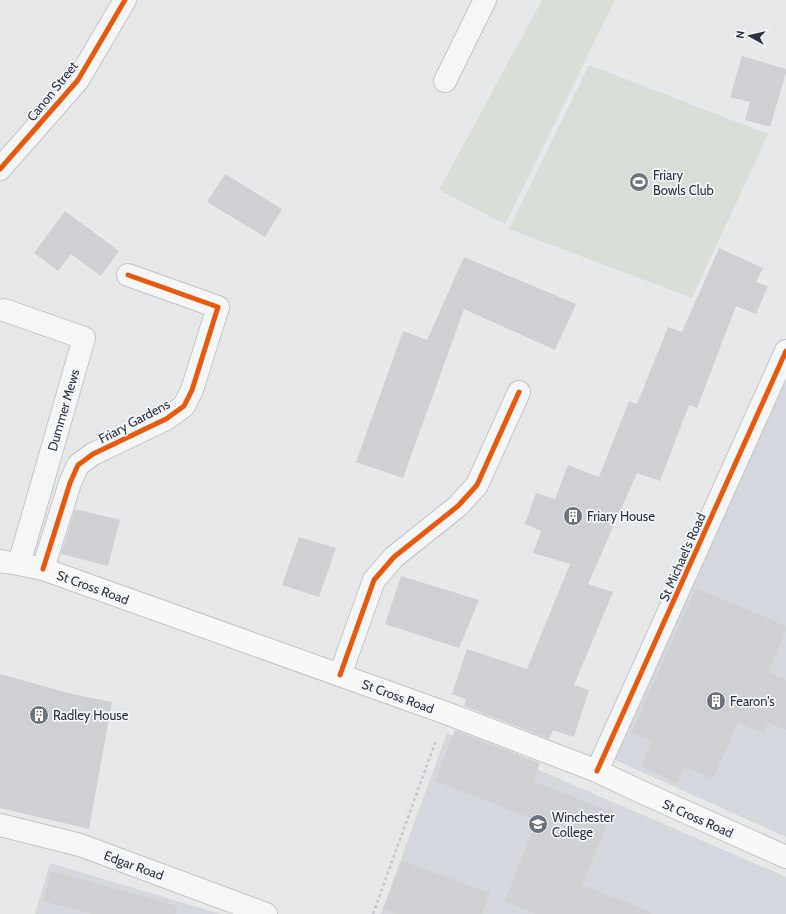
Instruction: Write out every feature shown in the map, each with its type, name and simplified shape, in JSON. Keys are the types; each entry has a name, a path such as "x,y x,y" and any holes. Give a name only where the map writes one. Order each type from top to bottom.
{"main road":[{"name":"St Cross Road","path":"10,563 43,569 446,713 598,772 786,857"}],"street":[{"name":"Canon Street","path":"0,169 78,80 125,0"},
{"path":"445,81 485,0"},
{"name":"Friary Gardens","path":"43,569 70,483 78,465 93,454 166,419 184,406 192,390 218,307 128,275"},
{"name":"Dummer Mews","path":"4,310 84,338 10,563"},
{"name":"St Michael's Road","path":"598,772 786,352"},
{"path":"340,675 374,580 394,557 458,506 477,485 520,392"},
{"name":"Edgar Road","path":"0,825 80,845 266,914"}],"path":[{"path":"373,914 446,713"}],"shaded area":[{"path":"542,0 615,0 505,224 439,190"},
{"name":"Friary Bowls Club","path":"589,65 768,134 692,298 509,229"},
{"path":"786,379 786,837 613,759"},
{"name":"Winchester College","path":"447,733 539,770 786,877 786,914 381,914"},
{"path":"50,863 214,912 220,914 35,914"}],"building":[{"path":"742,56 786,69 770,127 745,120 750,102 730,97"},
{"path":"225,174 282,209 265,237 207,202"},
{"path":"65,211 119,251 101,276 71,254 58,271 34,253"},
{"path":"719,248 763,268 756,282 768,286 756,314 736,306 697,408 689,405 660,481 637,473 588,584 613,592 574,685 589,690 574,737 553,730 549,739 464,706 466,699 452,694 467,649 527,669 570,564 533,553 541,531 525,524 536,493 555,499 568,465 599,477 629,401 637,404 668,327 682,332"},
{"path":"464,257 576,304 555,350 464,309 403,478 356,462 403,331 427,340"},
{"path":"75,509 120,520 108,566 61,554"},
{"path":"299,537 336,548 319,597 282,585"},
{"path":"401,576 479,600 459,648 385,624"},
{"name":"Fearon's","path":"696,588 786,626 768,672 786,680 786,730 768,722 764,734 738,722 713,779 684,766 677,783 641,766 652,741 631,733"},
{"path":"0,674 72,694 112,702 89,829 0,808"},
{"path":"455,730 540,763 533,781 612,812 582,885 651,912 651,914 536,914 505,901 537,820 435,781"},
{"path":"402,861 490,893 482,914 398,914 383,909"},
{"path":"51,871 177,906 176,914 93,914 43,901"}],"cycle path":[{"path":"0,169 78,80 125,0"},
{"path":"43,569 70,483 78,465 93,454 166,419 184,406 192,390 218,307 128,275"},
{"path":"597,771 786,351"},
{"path":"340,675 374,580 394,557 458,506 477,485 519,392"}],"place":[{"name":"Friary Bowls Club","path":"639,182"},
{"name":"Friary House","path":"573,516"},
{"name":"Fearon's","path":"716,701"},
{"name":"Radley House","path":"39,715"},
{"name":"Winchester College","path":"538,824"}]}
